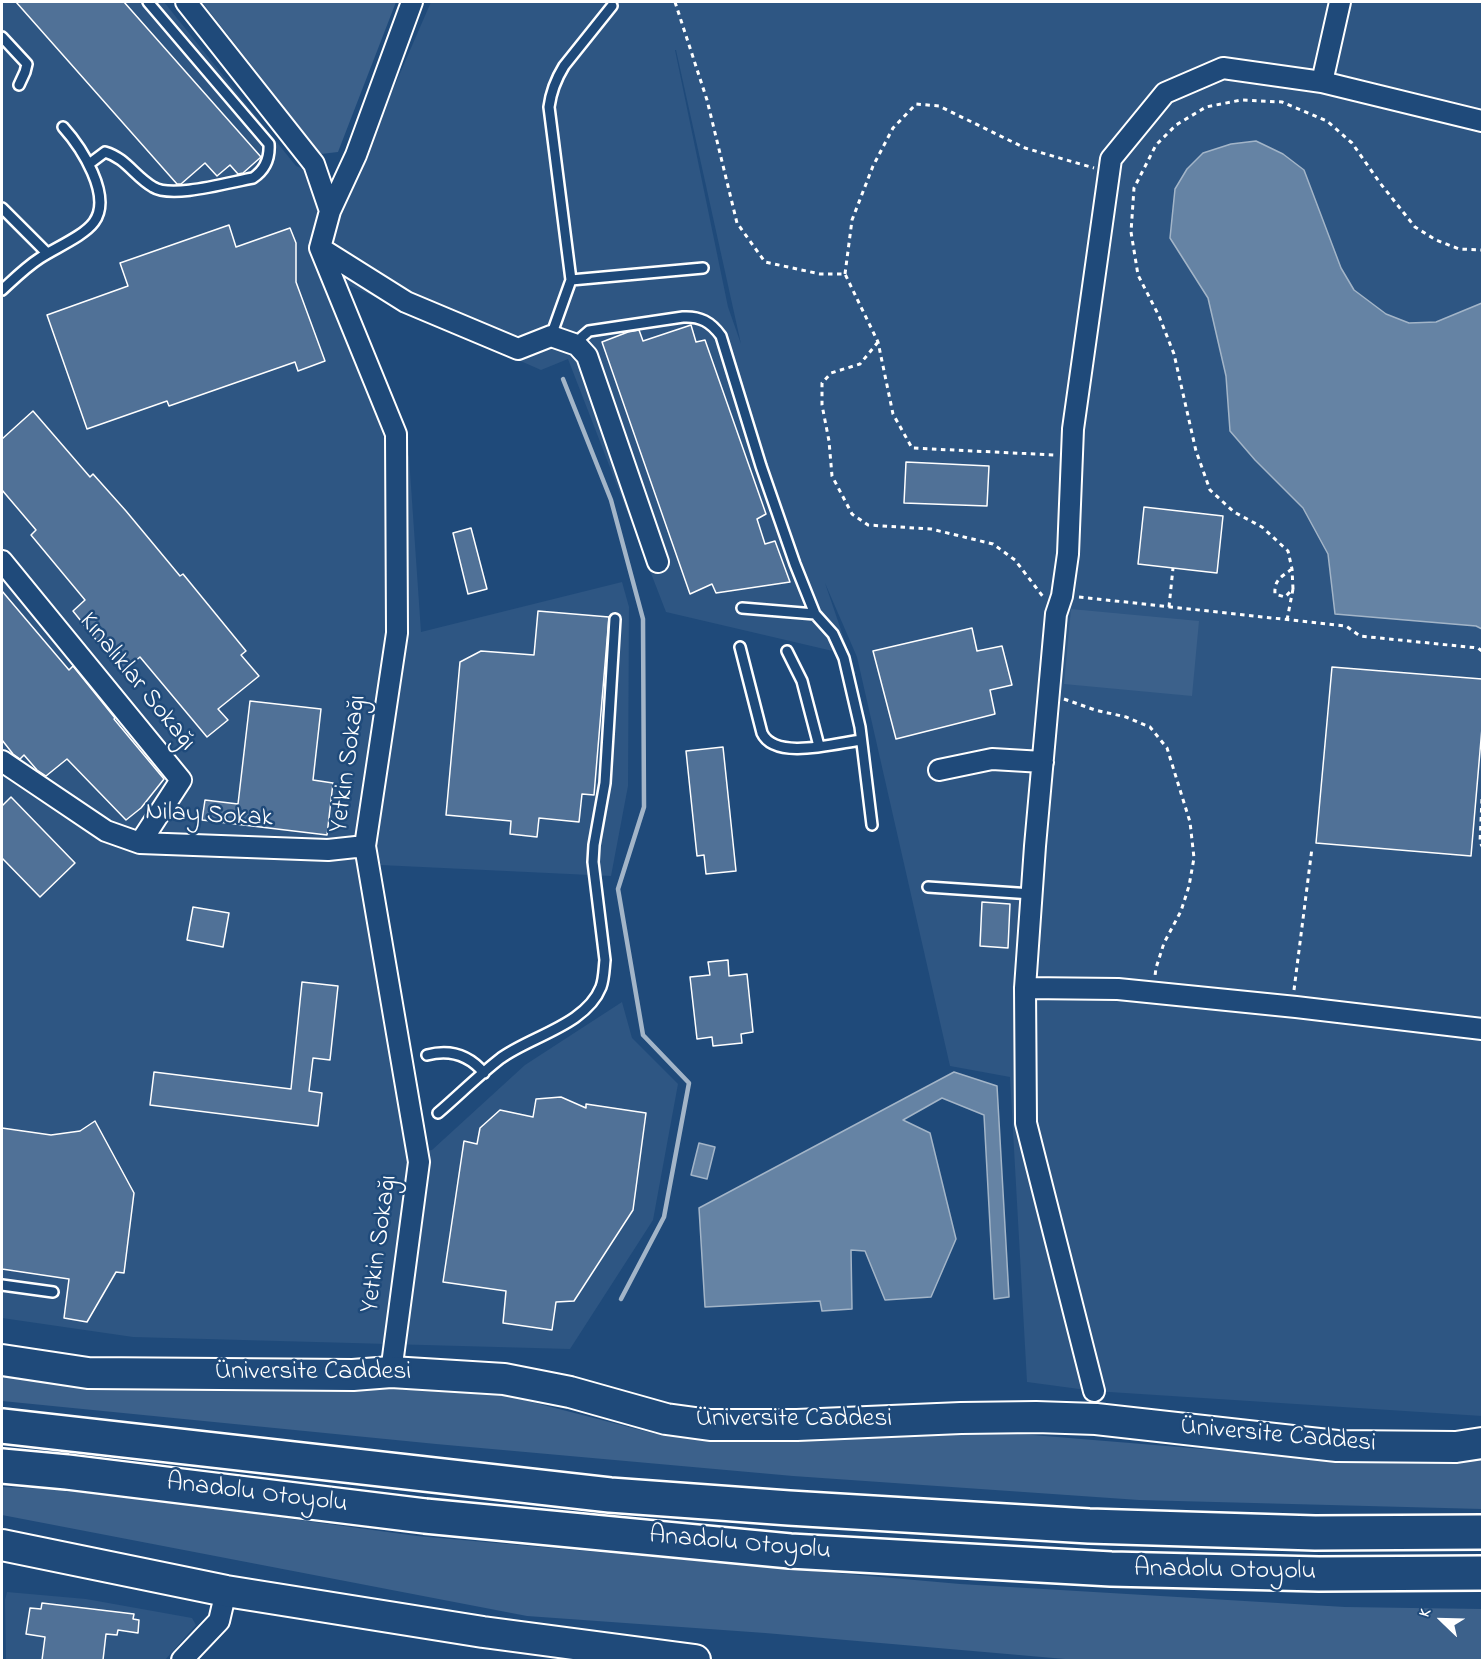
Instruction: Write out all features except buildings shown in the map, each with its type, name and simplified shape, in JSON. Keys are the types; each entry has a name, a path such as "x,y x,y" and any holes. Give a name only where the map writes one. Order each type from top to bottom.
{"highway":[{"name":"Anadolu Otoyolu","path":"2,1426 610,1495 789,1508 1089,1526 1315,1533 1482,1532"},
{"name":"Anadolu Otoyolu","path":"2,1466 425,1516 790,1551 1123,1569 1319,1574 1482,1573"}],"main road":[{"name":"Üniversite Caddesi","path":"2,1360 88,1373 353,1375 390,1372 504,1379 570,1392 666,1419 710,1425 797,1425 1036,1417 1095,1405 1337,1446 1474,1445"},
{"path":"2,1545 226,1591 483,1632 695,1660"}],"street":[{"path":"186,2 314,164 330,211"},
{"path":"412,2 356,155 330,211 320,248 406,302 518,349 551,336 577,345 587,356 658,562"},
{"path":"1322,82 1340,2"},
{"path":"1095,1405 1026,1123 1025,988 1049,693 1059,605 1068,554 1073,429 1111,159 1165,93 1223,68 1322,82 1482,121"},
{"name":"Yetkin Sokağı","path":"320,248 396,434 397,633 365,846 419,1162 390,1372"},
{"name":"Kınalıklar Sokağı","path":"2,561 181,780 140,843"},
{"path":"939,770 992,759 1043,762"},
{"name":"Nilay Sokak","path":"2,761 106,831 140,843 328,850 365,846"},
{"path":"1025,988 1118,989 1482,1029"},
{"path":"182,1660 219,1621 226,1591"}],"lane":[{"path":"89,164 105,152 121,159 152,187 162,191 178,192 253,178 267,163 269,144 148,2"},
{"path":"551,336 572,280 549,107 553,88 564,66 612,6"},
{"path":"2,37 27,64 19,85"},
{"path":"250,121 268,106"},
{"path":"2,290 24,269 91,226 98,216 100,205 98,189 89,164 63,127"},
{"path":"2,208 47,253"},
{"path":"572,280 703,268"},
{"path":"577,345 589,331 683,316 698,318 711,324 721,336 777,513 815,614 833,634 844,658 854,695 872,825"},
{"path":"742,608 815,614"},
{"path":"438,1113 501,1058 575,1018 593,1000 603,982 605,960 593,862 606,774 615,619"},
{"path":"740,647 764,738 772,745 788,749 861,740"},
{"path":"787,651 802,681 819,746"},
{"path":"928,887 1032,894"},
{"path":"427,1055 437,1052 459,1054 477,1065 484,1073"},
{"path":"2,1285 53,1292"}],"path":[{"path":"675,2 706,100 737,223 765,262 820,274 845,274"},
{"path":"1287,620 1293,589 1288,551 1262,527 1234,512 1210,490 1196,451 1174,354 1160,316 1138,275 1131,232 1134,188 1156,145 1176,125 1206,107 1241,100 1282,102 1327,121 1352,143 1415,227 1436,240 1459,249 1482,250"},
{"path":"1072,456 912,448 893,414 878,342 845,274 852,220 873,166 893,128 916,104 939,106 1025,148 1087,167 1109,171"},
{"path":"878,342 860,364 831,373 822,383 822,405 829,441 832,476 852,514 868,525 931,529 993,544 1015,560 1059,605 1169,607 1346,626 1360,636 1478,648 1482,651"},
{"path":"1169,607 1173,568"},
{"path":"1292,569 1274,586 1275,594 1285,597 1293,589"},
{"path":"1049,693 1095,710 1126,717 1150,727 1167,748 1190,822 1194,858 1190,886 1181,911 1164,943 1156,968 1154,993"},
{"path":"1482,799 1480,842 1482,846"},
{"path":"1292,1007 1312,848"}],"shaded area":[{"path":"2,2 164,2 296,166 351,186 431,2 1482,2 1482,1416 1094,1391 1027,1382 1010,1077 950,1066 857,657 825,583 856,674 844,674 837,652 666,612 568,359 541,370 346,284 409,457 421,632 622,582 629,607 628,786 611,876 359,864 407,1152 432,1150 525,1065 622,1002 632,1038 678,1084 653,1220 570,1349 133,1337 2,1318","holes":["676,50 741,344 728,307"]},
{"path":"202,2 396,2 338,152 321,154"},
{"path":"1256,141 1283,154 1304,170 1341,268 1354,290 1386,314 1409,323 1436,322 1482,303 1482,629 1476,626 1335,614 1328,554 1303,508 1255,460 1230,431 1226,376 1208,298 1170,238 1175,189 1187,169 1203,153 1231,144"},
{"path":"1071,609 1199,621 1192,696 1064,684"},
{"path":"954,1072 997,1086 1009,1297 994,1299 984,1115 942,1098 903,1120 930,1133 956,1239 931,1297 885,1300 865,1251 851,1250 852,1309 822,1311 820,1301 705,1307 699,1208"},
{"path":"699,1143 715,1147 707,1179 691,1175"},
{"path":"2,1369 343,1388 489,1391 656,1434 708,1438 984,1431 1414,1463 1482,1458 1482,1509 1139,1500 793,1476 436,1444 2,1401"},
{"path":"2,1487 78,1490 417,1536 960,1584 1345,1607 1482,1609 1482,1659 1065,1659 765,1633 527,1616 2,1515"},
{"path":"7,1592 86,1599 192,1618 196,1625 165,1660 6,1660 5,1600"}],"waterway":[{"path":"563,379 611,500 643,619 644,807 618,889 643,1035 689,1083 664,1217 621,1299"}]}
